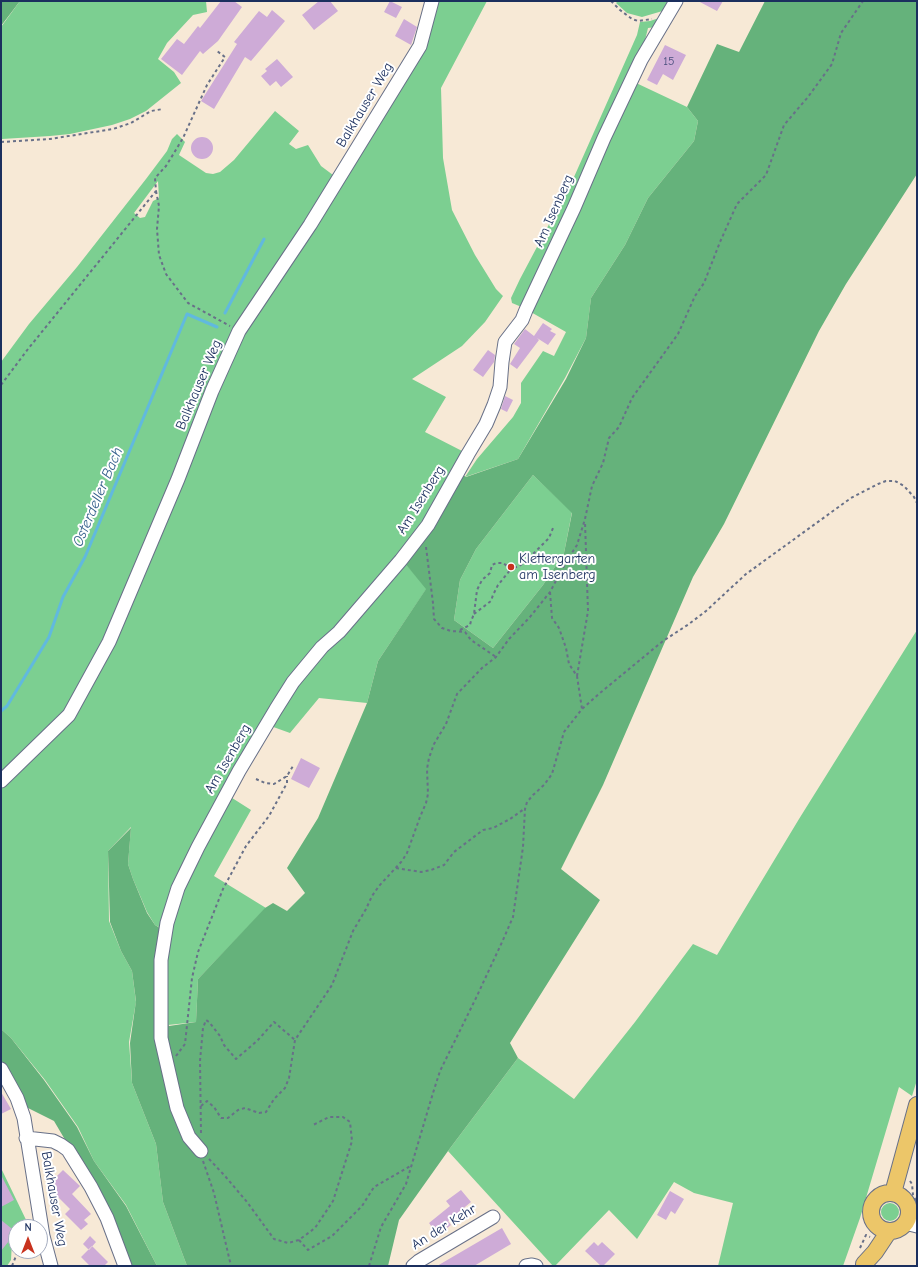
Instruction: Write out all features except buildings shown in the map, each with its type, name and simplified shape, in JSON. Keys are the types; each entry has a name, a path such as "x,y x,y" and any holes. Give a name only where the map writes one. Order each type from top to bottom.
{"main road":[{"path":"892,1193 917,1105"},
{"path":"864,1265 887,1234 900,1228 913,1215 904,1198 892,1193 884,1193 873,1202 871,1215 876,1225 884,1230 891,1231"},
{"path":"864,1265 867,1249 876,1225"}],"street":[{"name":"Balkhauser Weg","path":"1,781 69,715 109,642 178,479 212,391 239,331 314,218 420,46 432,1"},
{"name":"Am Isenberg","path":"201,1151 189,1137 177,1108 161,1038 161,960 167,923 178,888 198,847 239,771 276,709 294,682 322,647 339,632 401,560 428,525 486,424 500,387 505,342 522,320 640,60 676,1"},
{"name":"Balkhauser Weg","path":"1,1069 17,1098 24,1118 26,1138 43,1236 51,1266"},
{"name":"Balkhauser Weg","path":"26,1138 54,1141 68,1150 91,1187 107,1218 125,1266"},
{"name":"An der Kehr","path":"413,1266 493,1217"},
{"path":"526,1266 536,1266"}],"path":[{"path":"201,1106 207,1102 214,1107 221,1118 228,1118 238,1110 245,1108 259,1113 266,1112 274,1099 285,1088 289,1078 296,1040 330,989 353,932 372,896 407,853 426,803 428,794 427,769 429,758 434,744 446,724 457,694 482,668 496,657 509,639 530,617 550,592 566,562 578,545 592,486 602,463 608,438 619,427 632,398 678,334 695,296 704,283 737,204 766,175 784,125 808,97 832,64 841,33 863,1"},
{"path":"612,2 627,15 638,21 651,19 661,14 668,14"},
{"path":"217,51 226,57 207,86 194,111 183,138 166,166 155,178 158,206 156,229 159,255 166,274 188,303 239,331"},
{"path":"1,142 50,139 113,129 131,123 151,111 163,109"},
{"path":"1,385 28,348 156,191"},
{"path":"370,1266 381,1227 406,1184 413,1164 432,1093 440,1071 504,940 513,917 524,847 525,809 533,794 544,785 552,774 564,732 582,709 663,641 706,611 746,574 851,498 878,484 886,481 895,481 904,486 914,497 917,503"},
{"path":"582,709 577,676 588,611 585,519"},
{"path":"474,614 492,602 493,595 498,585 512,569 525,562 549,538 554,528"},
{"path":"426,545 434,619 442,628 451,631 465,632 471,640 496,657"},
{"path":"459,631 470,625 474,614 477,590 482,580 490,573 492,565 496,563 503,563 512,569"},
{"path":"550,592 552,618 559,628 566,648 569,664 577,676"},
{"path":"256,779 265,783 274,784 287,776 293,766"},
{"path":"167,1068 184,1044 192,978 198,952 223,889 246,846 270,816 287,783 287,776"},
{"path":"396,868 421,872 444,865 454,852 483,830 494,828 525,809"},
{"path":"231,1266 214,1194 201,1151 200,1061 203,1028 206,1020 220,1036 224,1045 236,1059 258,1041 274,1022 296,1040"},
{"path":"201,1151 226,1176 248,1202 274,1239 288,1243 299,1240 315,1228 333,1201 352,1141 350,1122 343,1118 330,1118 313,1125"},
{"path":"299,1240 308,1250 332,1236 362,1206 374,1187 413,1164"},
{"path":"910,1180 913,1195 913,1215"}],"green space":[{"path":"1,1 20,1 1,26"},
{"path":"20,1 206,1 207,12 193,15 167,43 158,59 174,72 181,83 146,111 130,119 112,125 70,134 2,139 1,27"},
{"path":"436,1 487,1 441,88 443,158 452,210 475,255 496,289 503,296 485,322 462,346 412,379 446,397 425,432 466,453 403,561 427,588 378,661 367,703 319,698 290,733 265,724 164,930 155,925 147,912 128,864 131,827 108,851 109,921 121,951 132,971 136,1002 129,1042 132,1083 156,1144 163,1202 187,1266 157,1266 126,1205 94,1161 78,1127 45,1080 11,1038 1,1029 1,787 71,717 243,334 421,50 425,52"},
{"path":"618,1 671,1 666,10 642,17 627,13 616,3"},
{"path":"765,1 917,1 917,174 846,284 819,331 724,524 693,577 603,785 561,869 600,900 510,1043 518,1058 448,1151 399,1220 388,1266 187,1266 163,1202 156,1144 132,1083 130,1043 136,1001 132,971 121,951 110,922 108,851 131,828 128,864 133,879 147,913 155,925 171,935 167,964 165,1019 169,1026 196,1022 198,979 265,908 273,903 287,911 305,893 287,868 318,818 367,703 378,661 426,589 403,561 459,472 466,477 518,459 566,379 586,338 591,298 625,245 648,198 694,141 698,121 687,107 717,44 739,52","holes":["533,475 572,513 564,553 543,585 493,648 454,620 460,580 476,549"]},
{"path":"662,17 656,27 648,28 645,40 524,308 512,303 511,298 520,279 574,177 637,35 640,22 650,21"},
{"path":"634,82 687,107 698,121 694,141 648,198 625,245 591,298 586,338 565,378 518,459 465,477 477,459 513,417 521,403 521,383 543,351 554,356 566,332 529,311"},
{"path":"275,111 299,131 289,144 296,149 308,145 321,166 337,178 235,330 106,640 66,712 1,775 1,362 29,324 77,267 146,179 167,151 172,139 177,134 185,142 179,155 206,173 213,174 220,172 234,160","holes":["158,181 159,198 153,201 145,217 140,218 134,213"]},
{"name":"Klettergarten am Isenberg","path":"533,475 572,512 564,553 543,585 493,648 454,620 460,580 476,549"},
{"path":"917,630 917,1080 912,1096 899,1087 860,1218 843,1266 718,1266 733,1203 694,1193 674,1182 637,1239 609,1210 555,1266 553,1266 448,1151 518,1058 574,1099 635,1022 693,944 717,955 799,819"},
{"path":"229,796 251,810 214,876 266,908 198,979 196,1022 168,1025 165,1019 167,964 180,889"},
{"path":"1,1029 11,1038 44,1080 77,1127 94,1161 126,1206 157,1266 132,1266 77,1160 54,1121 22,1105 1,1061"},
{"path":"1,1168 26,1219 8,1219 8,1259 11,1260 7,1266 1,1266"},
{"path":"886,1203 894,1203 899,1208 897,1219 894,1221 886,1221 881,1216 881,1208"}],"waterway":[{"name":"Osterdeller Bach","path":"225,313 264,239"},
{"name":"Osterdeller Bach","path":"1,711 7,706 49,637 63,597 85,557 187,314 217,327"}],"place":[{"name":"Klettergarten am Isenberg","path":"511,567"}]}
